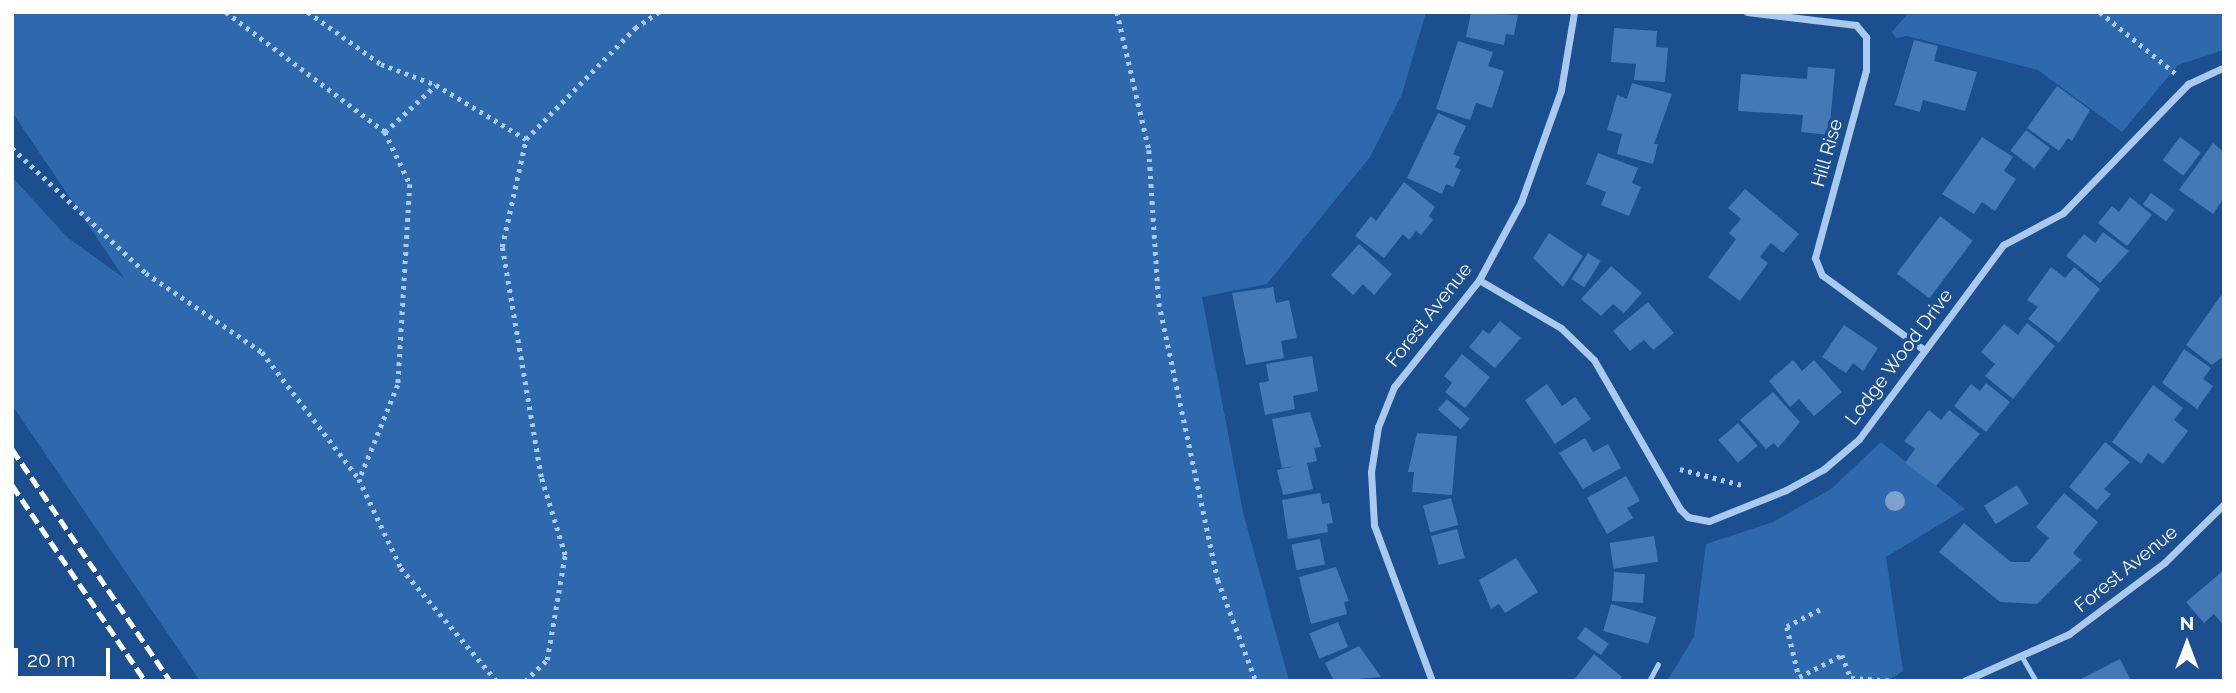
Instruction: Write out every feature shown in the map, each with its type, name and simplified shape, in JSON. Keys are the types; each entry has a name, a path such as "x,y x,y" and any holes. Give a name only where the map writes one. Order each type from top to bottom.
{"street":[{"name":"Forest Avenue","path":"1432,681 1374,525 1373,450 1394,387 1479,280 1545,142 1561,90 1574,12"},
{"name":"Hill Rise","path":"1747,12 1856,25 1866,37 1866,70 1815,258 1822,275 1924,350"},
{"name":"Lodge Wood Drive","path":"1479,280 1561,328 1594,360 1659,467 1680,509 1698,521 1770,497 1824,469 1859,439 2003,245 2063,213 2188,83 2224,67"},
{"name":"Forest Avenue","path":"1964,681 2069,634 2119,600 2223,506"}],"lane":[{"path":"2022,657 2036,681"},
{"path":"1649,681 1658,664"}],"path":[{"path":"226,12 385,132 410,184 398,385 359,479"},
{"path":"308,12 381,64 436,85 526,139"},
{"path":"525,681 547,660 565,555 541,477 502,247 526,139 635,28 659,12"},
{"path":"1117,12 1149,150 1158,303 1218,580 1256,681"},
{"path":"2100,12 2188,83"},
{"path":"385,132 436,85"},
{"path":"12,148 146,273 262,352 359,479 401,568 497,681"},
{"path":"1659,467 1667,461 1716,481 1765,485 1770,497"},
{"path":"1820,610 1787,627 1799,677 1842,655 1851,678 1897,681"}],"shaded area":[{"path":"12,12 1426,12 1402,94 1370,157 1267,284 1202,297 1243,512 1289,681 200,681 12,405 12,177 68,238 124,278 12,112"},
{"path":"1909,12 2224,12 2224,50 2178,65 2122,132 2038,70 1907,36 1896,38 1892,32"},
{"path":"1881,442 1965,509 1886,557 1903,671 1887,681 1667,681 1694,637 1706,544 1773,522 1831,489"}],"building":[{"path":"1471,12 1518,15 1514,35 1506,34 1504,45 1466,37"},
{"path":"1614,28 1657,31 1656,47 1668,48 1665,82 1634,80 1636,64 1611,62"},
{"path":"1914,40 1938,46 1934,61 1977,72 1965,111 1923,100 1920,112 1895,105"},
{"path":"1458,41 1493,52 1488,66 1504,71 1492,108 1476,103 1470,120 1436,109"},
{"path":"1808,67 1835,69 1829,135 1801,132 1803,115 1738,111 1741,74 1807,79"},
{"path":"1632,83 1672,94 1654,144 1658,144 1653,164 1617,154 1622,134 1607,130 1617,95 1627,99"},
{"path":"2057,86 2090,110 2072,141 2068,138 2059,151 2027,128"},
{"path":"1438,113 1466,126 1453,154 1460,157 1455,167 1461,170 1453,187 1446,184 1442,194 1407,178"},
{"path":"2026,130 2050,148 2034,169 2010,151"},
{"path":"1982,137 2013,157 2004,171 2016,179 1995,211 1982,202 1974,214 1942,194"},
{"path":"2180,137 2201,153 2183,176 2163,160"},
{"path":"2213,143 2224,152 2224,198 2213,214 2179,190"},
{"path":"1598,153 1638,168 1632,183 1641,187 1629,216 1601,205 1606,192 1586,184"},
{"path":"1404,182 1435,207 1429,216 1433,220 1421,235 1416,231 1409,240 1403,234 1384,258 1355,236 1371,216 1376,221"},
{"path":"1745,189 1799,234 1783,253 1771,243 1760,257 1768,263 1740,301 1708,277 1736,239 1729,233 1741,219 1728,208"},
{"path":"2151,193 2174,210 2166,221 2143,204"},
{"path":"2130,197 2152,215 2127,246 2098,223 2112,206 2119,212"},
{"path":"1940,216 1973,241 1929,298 1897,274"},
{"path":"2103,232 2129,251 2100,283 2066,256 2084,234 2095,243"},
{"path":"1549,233 1583,256 1563,287 1533,258"},
{"path":"1359,244 1392,274 1374,295 1363,284 1353,295 1331,275"},
{"path":"1588,253 1601,261 1584,287 1572,279"},
{"path":"1611,266 1642,293 1624,313 1613,304 1601,316 1581,299"},
{"path":"2051,267 2065,278 2074,267 2100,289 2059,343 2028,319 2038,307 2027,300"},
{"path":"1273,287 1276,303 1289,300 1297,338 1281,341 1284,358 1246,365 1232,293"},
{"path":"2224,291 2224,356 2212,365 2186,345"},
{"path":"1648,302 1674,333 1653,350 1644,340 1630,351 1613,331"},
{"path":"1500,321 1521,338 1495,368 1469,347 1483,330 1489,334"},
{"path":"2027,323 2055,346 2013,399 1985,376 1995,364 1981,352 2004,324 2018,335"},
{"path":"1844,325 1878,348 1863,371 1853,363 1846,373 1822,357"},
{"path":"2184,349 2211,368 2203,379 2213,386 2197,409 2162,383"},
{"path":"1462,354 1490,377 1465,408 1445,392 1452,383 1444,376"},
{"path":"1312,356 1318,391 1293,396 1295,409 1265,415 1259,383 1269,381 1266,364"},
{"path":"1793,360 1802,371 1814,360 1842,392 1814,416 1799,399 1790,407 1769,381"},
{"path":"1986,383 2010,402 1986,432 1954,406 1971,384 1980,391"},
{"path":"1547,384 1562,406 1575,397 1591,419 1555,444 1525,400"},
{"path":"2153,385 2183,408 2174,420 2188,431 2163,464 2148,453 2141,464 2112,442"},
{"path":"1773,392 1800,422 1778,448 1774,443 1766,449 1740,420"},
{"path":"1447,399 1470,419 1460,429 1438,410"},
{"path":"1929,410 1941,420 1949,410 1980,434 1936,486 1905,463 1915,449 1904,441"},
{"path":"1310,412 1321,447 1314,448 1317,461 1307,463 1313,489 1283,495 1277,470 1296,466 1282,468 1272,419"},
{"path":"1738,423 1758,446 1738,463 1718,440"},
{"path":"1417,433 1457,436 1452,495 1412,492 1414,472 1408,472"},
{"path":"1585,438 1593,452 1608,444 1621,468 1583,489 1559,453"},
{"path":"2105,442 2130,462 2104,489 2111,494 2097,510 2069,487"},
{"path":"1626,476 1640,501 1627,508 1633,518 1607,534 1587,498"},
{"path":"2017,485 2029,504 1996,524 1984,506"},
{"path":"1320,493 1322,504 1329,503 1333,523 1327,524 1328,532 1288,539 1282,500"},
{"path":"2064,493 2098,522 2073,553 2081,560 2037,604 2000,602 1939,552 1964,523 2011,562 2029,562 2049,538 2036,527"},
{"path":"1451,498 1458,525 1430,533 1423,506"},
{"path":"1457,529 1465,558 1439,565 1431,536"},
{"path":"1654,536 1658,562 1614,569 1610,543"},
{"path":"1320,539 1325,565 1296,570 1292,545"},
{"path":"1516,558 1538,592 1505,613 1499,604 1491,609 1479,580"},
{"path":"1336,567 1349,601 1344,602 1347,614 1311,624 1299,577"},
{"path":"2224,570 2224,626 2214,614 2204,623 2186,602"},
{"path":"1614,572 1645,574 1643,603 1612,601"},
{"path":"1611,604 1656,617 1648,644 1603,631"},
{"path":"1338,622 1348,647 1319,659 1309,634"},
{"path":"1585,627 1609,644 1601,655 1577,638"},
{"path":"1359,646 1381,677 1334,681 1325,663"},
{"path":"1594,654 1622,677 1619,681 1573,681"},
{"path":"2120,659 2131,681 2077,681"}],"railway":[{"path":"12,449 170,681"},
{"path":"12,485 145,681"}]}
